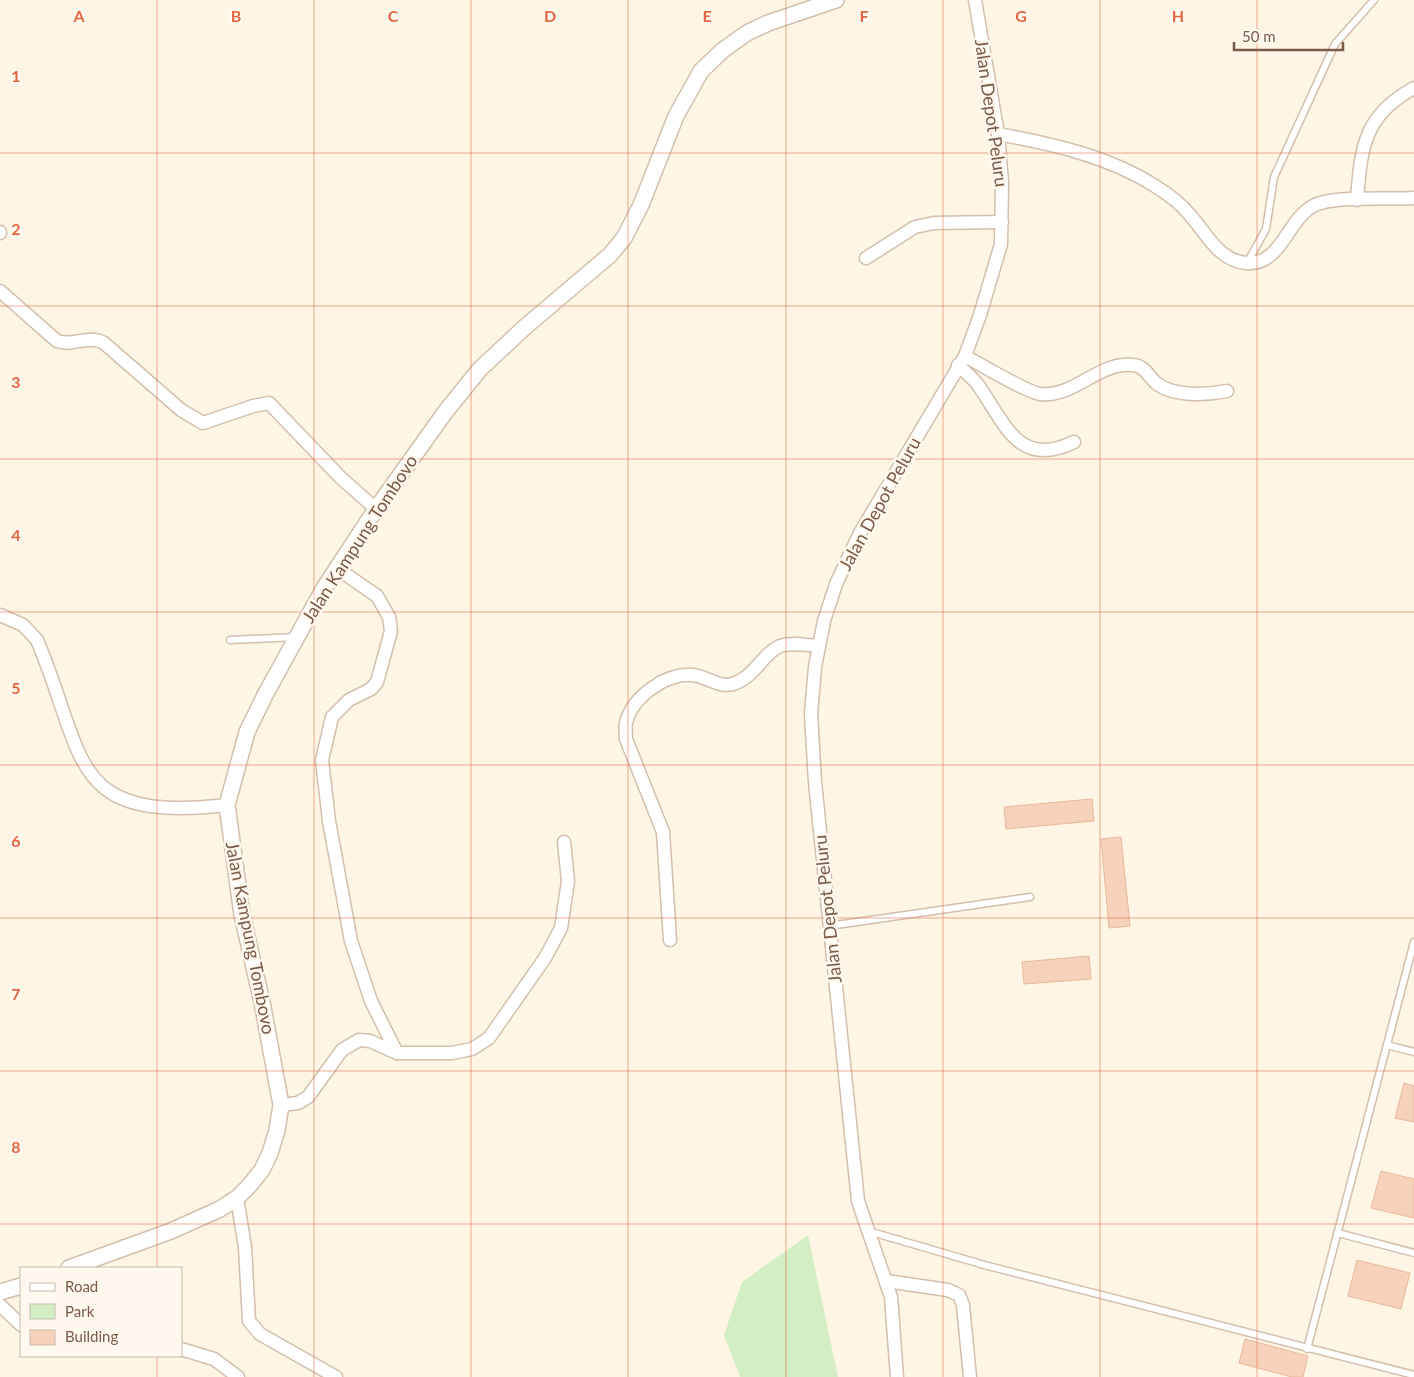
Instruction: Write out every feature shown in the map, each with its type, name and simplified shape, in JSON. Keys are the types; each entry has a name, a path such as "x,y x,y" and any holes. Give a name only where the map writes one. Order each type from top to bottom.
{"street":[{"name":"Jalan Kampung Tombovo","path":"72,1267 192,1222 220,1209 237,1198 262,1170 270,1153 277,1130 281,1105 264,1010 242,915 229,834 227,805 247,732 324,588 376,509 446,411 480,369 610,255 624,238 641,205 676,116 701,71 724,50 747,33 768,23 836,0"},
{"name":"Jalan Depot Peluru","path":"897,1377 891,1297 858,1200 815,782 811,714 818,646 836,584 860,533 962,361 998,254 1002,222 1002,182 998,134 975,0"},
{"path":"1357,200 1362,155 1375,120 1383,108 1414,88"},
{"path":"998,134 1049,143 1110,163 1141,178 1184,209 1220,252 1232,259 1247,263 1263,261 1278,248 1301,215 1313,206 1331,200 1414,198"},
{"path":"866,258 915,227 934,223 1002,222"},
{"path":"0,291 58,341 66,343 93,339 104,343 181,410 203,423 266,402 273,405 322,459 376,509"},
{"path":"962,361 1038,394 1061,393 1096,375 1129,364 1143,367 1157,384 1164,388 1192,394 1210,394 1227,391"},
{"path":"962,361 994,411 1020,442 1040,451 1053,450 1074,442"},
{"path":"338,569 377,596 389,617 391,631 376,682 371,689 349,700 332,717 322,760 329,821 351,941 371,1001 397,1053"},
{"path":"0,615 24,625 37,640 79,757 93,779 117,797 138,804 180,809 227,805"},
{"path":"670,940 663,832 626,739 625,725 632,710 644,695 663,680 678,675 693,675 720,685 728,685 746,678 774,650 781,646 794,643 818,646"},
{"path":"281,1105 298,1103 308,1097 342,1050 351,1043 364,1039 397,1053 461,1052 472,1049 489,1038 545,958 561,928 568,881 564,842"},
{"path":"237,1198 246,1247 249,1321 252,1327 260,1334 336,1377"},
{"path":"886,1281 948,1290 959,1296 963,1305 970,1377"},
{"path":"0,1292 20,1286"},
{"path":"0,1306 20,1324"},
{"path":"182,1348 214,1359 238,1377"}],"lane":[{"path":"1247,263 1266,229 1274,177 1335,44 1374,0"},
{"path":"230,640 297,638"},
{"path":"830,926 1030,897"},
{"path":"1307,1349 1414,942"},
{"path":"1387,1045 1414,1052"},
{"path":"867,1231 988,1266 1414,1375"},
{"path":"1338,1233 1414,1253"}],"green space":[{"path":"808,1235 838,1377 740,1377 724,1335 742,1282"}],"building":[{"path":"1092,799 1094,821 1006,829 1004,807"},
{"path":"1121,837 1130,926 1109,928 1101,839"},
{"path":"1089,956 1091,979 1024,984 1022,962"},
{"path":"1404,1083 1414,1086 1414,1122 1395,1118"},
{"path":"1381,1171 1414,1179 1414,1218 1371,1208"},
{"path":"1357,1260 1410,1273 1401,1309 1348,1296"},
{"path":"1245,1339 1308,1356 1303,1377 1292,1377 1239,1363"}]}
